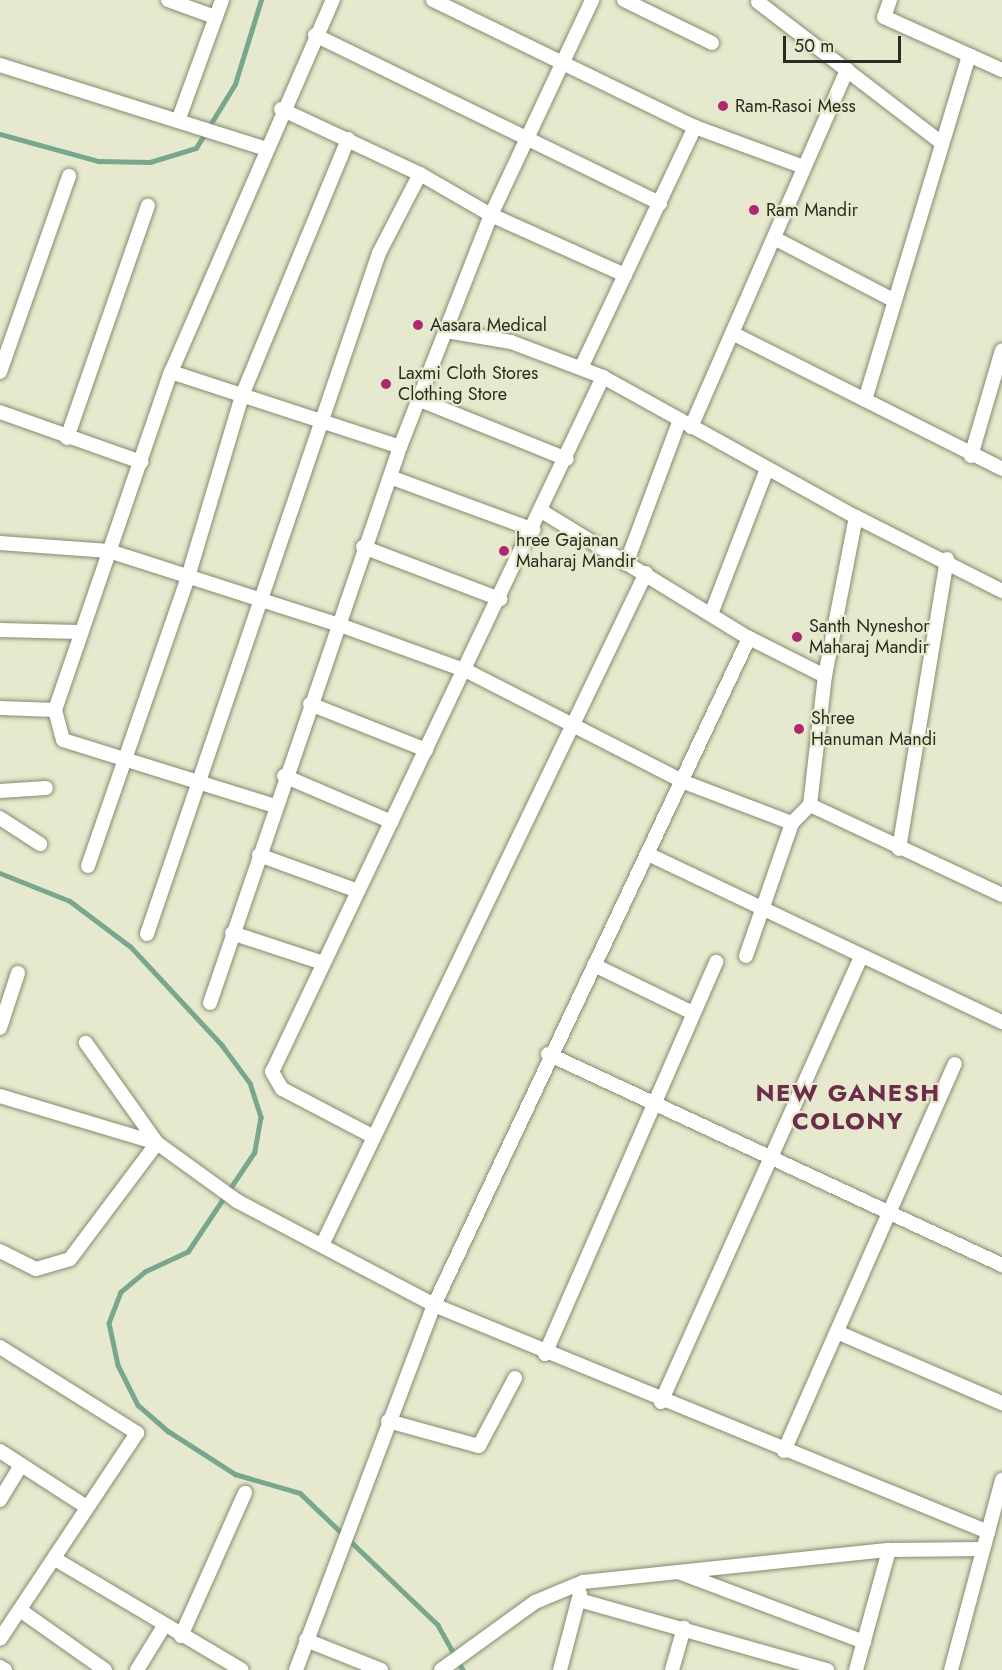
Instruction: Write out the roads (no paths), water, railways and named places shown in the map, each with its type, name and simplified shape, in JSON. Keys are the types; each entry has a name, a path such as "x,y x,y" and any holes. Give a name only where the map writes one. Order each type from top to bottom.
{"street":[{"path":"168,0 216,17"},
{"path":"178,121 222,0"},
{"path":"275,806 123,761 63,740 55,710 171,372 264,148 333,0"},
{"path":"433,0 564,60 695,128 804,167"},
{"path":"210,1004 284,776 400,447 491,215 526,136 592,0"},
{"path":"624,0 712,43"},
{"path":"890,0 884,17 1002,70"},
{"path":"758,2 942,143"},
{"path":"315,35 660,203"},
{"path":"865,400 969,55"},
{"path":"0,65 264,148"},
{"path":"626,564 685,424 734,334 847,70"},
{"path":"281,109 420,174 491,215 625,275"},
{"path":"581,368 695,128"},
{"path":"88,866 188,577 243,393 348,139"},
{"path":"147,934 200,784 256,600 323,421 379,253 420,174"},
{"path":"0,372 69,176"},
{"path":"67,438 148,206"},
{"path":"774,238 895,301"},
{"path":"446,331 511,342 603,377 856,517 947,559 1002,591"},
{"path":"734,334 971,456 1002,469"},
{"path":"971,456 1002,350"},
{"path":"171,372 243,393 400,447"},
{"path":"374,1137 272,1081 272,1072 543,512 603,377"},
{"path":"420,400 567,459"},
{"path":"0,412 67,438 141,462"},
{"path":"711,614 767,469"},
{"path":"390,477 534,530"},
{"path":"543,512 749,638 825,676"},
{"path":"746,956 792,822 810,805 825,676 856,517"},
{"path":"0,543 109,551 256,600 337,624 466,671 573,722 684,782 792,822"},
{"path":"363,547 500,599"},
{"path":"899,849 947,559"},
{"path":"322,1245 646,573"},
{"path":"0,630 80,632"},
{"path":"296,1670 366,1491 388,1421 434,1305 548,1054 650,855 749,638"},
{"path":"310,704 426,750"},
{"path":"0,708 55,710"},
{"path":"284,776 392,822"},
{"path":"0,791 46,788"},
{"path":"810,805 899,849 1002,895"},
{"path":"0,818 40,844"},
{"path":"259,855 358,891"},
{"path":"650,855 1002,1022"},
{"path":"232,933 323,963"},
{"path":"661,1402 861,956"},
{"path":"545,1354 650,1105 716,962"},
{"path":"594,965 693,1013"},
{"path":"0,1028 18,973"},
{"path":"86,1043 157,1143 237,1201 434,1305 545,1354 988,1532"},
{"path":"548,1054 768,1160 1002,1265"},
{"path":"784,1451 955,1064"},
{"path":"0,1096 157,1143"},
{"path":"0,1251 36,1269 70,1259 157,1143"},
{"path":"837,1332 1002,1403"},
{"path":"0,1347 137,1433 86,1506 55,1559 0,1640"},
{"path":"388,1421 478,1446 515,1378"},
{"path":"0,1451 86,1506"},
{"path":"0,1500 21,1465"},
{"path":"951,1670 1002,1481"},
{"path":"181,1636 245,1493"},
{"path":"441,1670 492,1629 535,1602 583,1582 889,1550 983,1549"},
{"path":"856,1670 889,1550"},
{"path":"55,1559 164,1626 242,1670"},
{"path":"675,1571 864,1642"},
{"path":"561,1670 583,1582"},
{"path":"579,1600 684,1628 810,1668 827,1670"},
{"path":"20,1610 105,1670"},
{"path":"137,1670 164,1626"},
{"path":"672,1670 684,1628"},
{"path":"306,1640 381,1670"},
{"path":"0,1667 5,1670"}],"waterway":[{"path":"0,134 99,161 150,162 196,148 235,84 261,0"},
{"path":"0,873 70,901 131,947 222,1045 250,1083 261,1117 255,1152 188,1252 145,1272 121,1292 109,1323 118,1365 138,1405 168,1431 235,1474 300,1493 438,1625 463,1670"}],"place":[{"name":"Ram-Rasoi Mess","path":"723,106"},
{"name":"Ram Mandir","path":"754,210"},
{"name":"Aasara Medical","path":"418,325"},
{"name":"Laxmi Cloth Stores Clothing Store","path":"386,384"},
{"name":"hree Gajanan Maharaj Mandir","path":"504,551"},
{"name":"Santh Nyneshor Maharaj Mandir","path":"797,637"},
{"name":"Shree Hanuman Mandi","path":"799,729"}],"district":[{"name":"NEW GANESH COLONY","path":"848,1107"}]}
